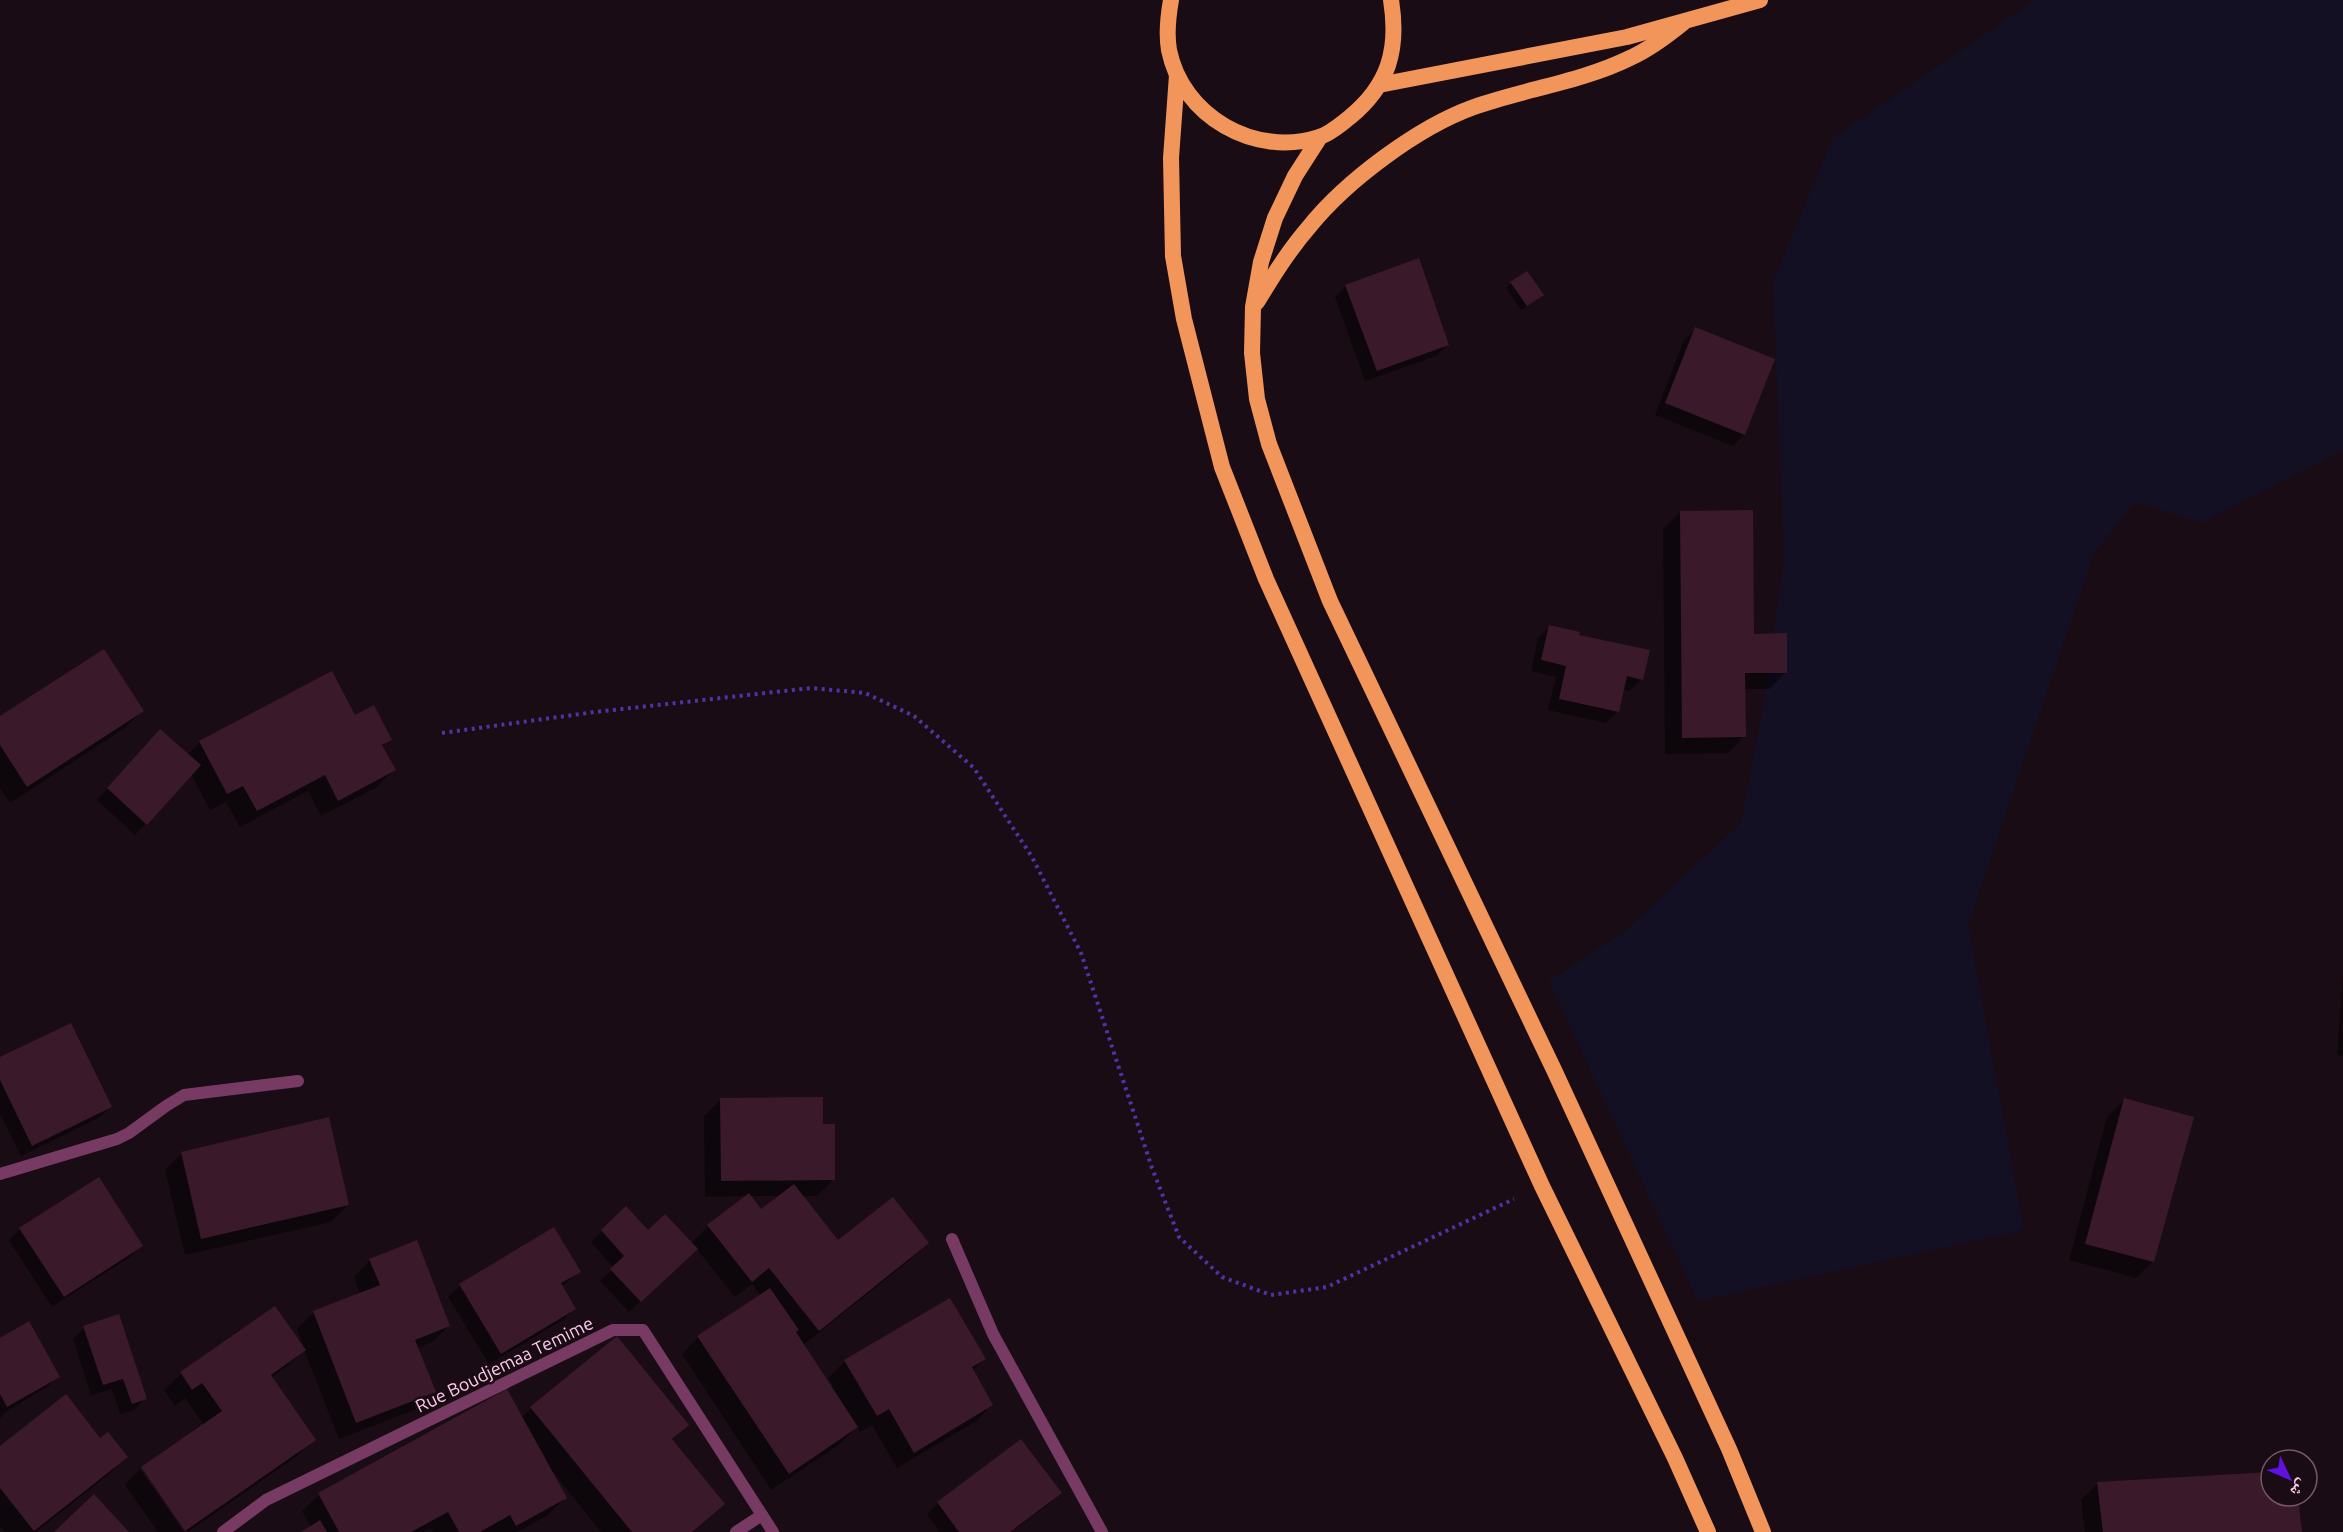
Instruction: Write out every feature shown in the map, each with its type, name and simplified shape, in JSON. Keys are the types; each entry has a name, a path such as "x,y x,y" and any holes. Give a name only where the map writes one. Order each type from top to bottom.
{"highway":[{"path":"1171,0 1167,24 1170,50 1177,75 1195,103 1221,125 1252,139 1285,142 1320,137 1342,124 1363,106 1380,85 1391,56 1395,26 1390,0"},
{"path":"1380,85 1627,37 1760,0"},
{"path":"1253,307 1287,254 1332,202 1402,144 1424,130 1471,108 1604,70 1659,41 1683,23"},
{"path":"1177,75 1171,158 1173,256 1184,319 1222,466 1266,579 1542,1186 1675,1458 1708,1532"},
{"path":"1320,137 1295,176 1275,218 1261,262 1253,307 1252,353 1257,399 1269,444 1330,601 1555,1072 1729,1449 1763,1532"}],"street":[{"path":"0,1174 117,1139 184,1095 298,1081"},
{"path":"952,1239 993,1334 1102,1532"},
{"name":"Rue Boudjemaa Temime","path":"223,1532 266,1500 613,1330 643,1330 773,1532"},
{"path":"736,1532 762,1515"}],"path":[{"path":"442,733 595,712 811,688 865,693 914,716 974,768 1032,857 1081,953 1152,1168 1179,1237 1222,1276 1271,1295 1327,1287 1542,1186"}],"shaded area":[{"path":"2035,0 2343,0 2343,450 2202,523 2135,502 2094,553 1968,925 2024,1230 1698,1301 1549,981 1624,932 1741,823 1763,707 1784,559 1773,282 1833,138"}],"building":[{"path":"1419,258 1449,345 1377,371 1345,285"},
{"path":"1527,271 1544,295 1527,306 1510,282"},
{"path":"1695,327 1775,359 1745,435 1665,403"},
{"path":"1753,510 1754,634 1787,633 1787,673 1745,673 1746,737 1682,738 1680,511"},
{"path":"1549,625 1580,632 1579,635 1650,650 1643,680 1627,676 1619,712 1559,699 1566,666 1541,660"},
{"path":"104,649 144,711 27,787 0,745 0,716"},
{"path":"332,671 355,715 374,705 392,740 382,745 396,770 338,801 325,775 257,811 243,786 227,794 199,741"},
{"path":"160,729 201,765 147,825 107,788"},
{"path":"71,1023 112,1107 32,1146 0,1080 0,1057"},
{"path":"823,1097 823,1124 835,1124 835,1180 721,1181 720,1098"},
{"path":"2124,1098 2194,1117 2154,1262 2085,1244"},
{"path":"329,1117 349,1205 201,1239 181,1152"},
{"path":"99,1177 143,1246 64,1297 19,1228"},
{"path":"794,1184 838,1240 893,1197 929,1243 819,1331 769,1268 752,1282 707,1225 749,1193 761,1209"},
{"path":"626,1206 648,1230 665,1214 698,1249 641,1302 610,1269 624,1256 601,1230"},
{"path":"554,1227 581,1272 561,1283 576,1309 501,1354 459,1284"},
{"path":"417,1240 450,1326 415,1340 436,1392 356,1423 313,1311 380,1285 369,1259"},
{"path":"770,1288 799,1330 796,1332 858,1427 789,1474 697,1336"},
{"path":"950,1298 986,1359 972,1367 993,1405 914,1453 889,1409 877,1416 844,1360"},
{"path":"275,1306 306,1350 271,1375 316,1440 185,1531 141,1467 222,1411 202,1383 192,1390 180,1372"},
{"path":"119,1314 147,1399 132,1404 123,1379 103,1385 83,1326"},
{"path":"29,1321 60,1377 7,1407 0,1394 0,1338"},
{"path":"617,1336 689,1425 672,1439 725,1504 692,1532 632,1532 530,1407"},
{"path":"507,1389 567,1498 516,1526 510,1515 480,1532 459,1532 448,1512 411,1532 339,1532 318,1493"},
{"path":"66,1394 100,1438 108,1432 128,1457 34,1531 0,1488 0,1446"},
{"path":"1021,1439 1062,1493 1010,1532 959,1532 937,1502"},
{"path":"2259,1473 2259,1508 2299,1508 2302,1532 2103,1532 2097,1482"},
{"path":"94,1494 129,1532 54,1532"},
{"path":"320,1520 327,1532 301,1532"}]}
